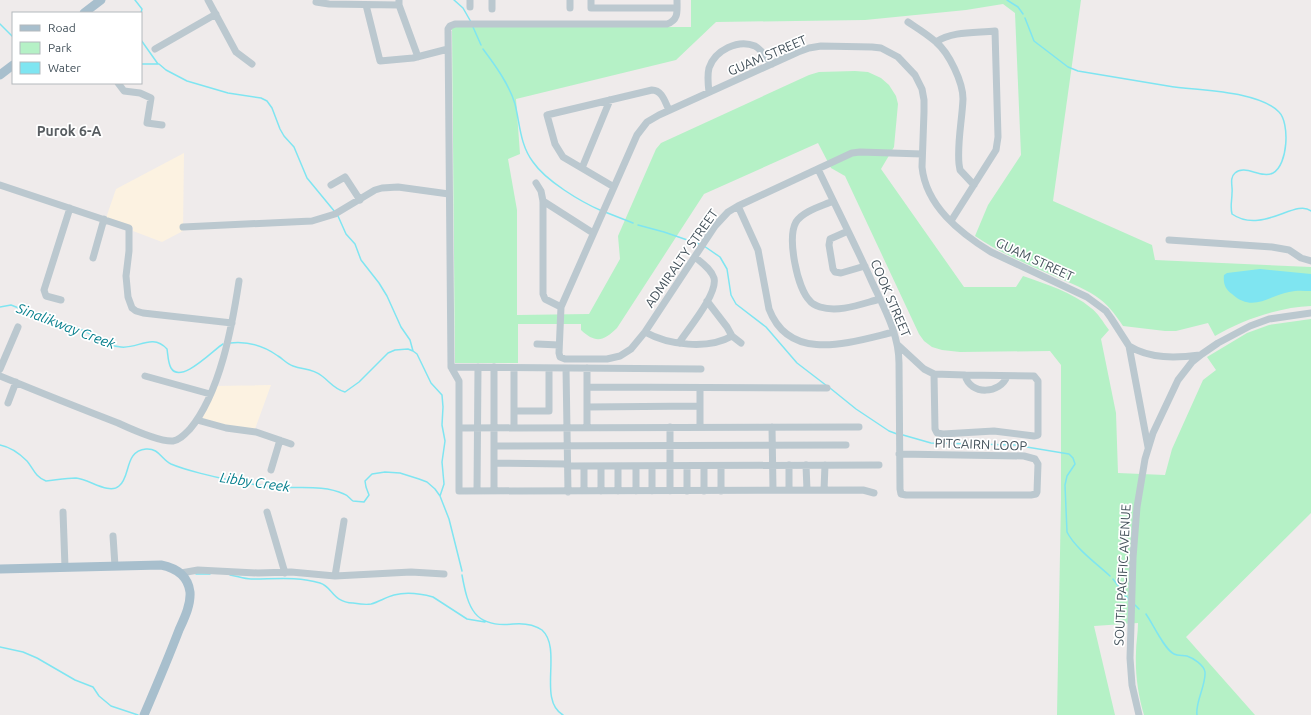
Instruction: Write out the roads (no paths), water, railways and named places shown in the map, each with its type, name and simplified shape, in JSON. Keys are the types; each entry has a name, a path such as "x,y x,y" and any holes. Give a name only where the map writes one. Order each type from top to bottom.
{"main road":[{"path":"85,12 102,0"},
{"path":"0,75 12,66"},
{"path":"0,569 161,565 169,566 181,573 189,587 190,593 188,605 171,652 144,715"}],"street":[{"path":"208,0 236,52 252,64"},
{"path":"492,0 492,9"},
{"path":"570,0 570,8"},
{"path":"316,2 329,4 366,5 399,3 418,57"},
{"path":"591,4 677,4 677,16 674,21 663,25 452,25 448,29 450,367 459,381 459,491 568,492 868,490 874,493"},
{"path":"366,5 380,61 418,57 448,49"},
{"path":"155,49 216,14"},
{"path":"908,22 936,42 948,57 959,80 963,99 959,164 960,170 974,185"},
{"path":"936,42 940,38 952,35 995,31 998,144 993,157 951,221"},
{"path":"709,92 709,68 715,58 729,47 743,44 756,46 772,64"},
{"name":"GUAM STREET","path":"560,357 559,345 561,307 641,128 647,122 669,110 803,50 821,46 872,46 889,51 898,57 915,75 922,89 924,112 922,167 925,184 938,207 951,221 977,243 991,252 1087,297 1106,311 1120,331 1129,346 1148,447"},
{"path":"119,84 124,91 140,93 151,98 147,123 162,125"},
{"path":"614,187 563,157 558,151 553,139 546,115 656,90 661,95 669,110"},
{"path":"582,168 610,100"},
{"name":"ADMIRALTY STREET","path":"560,357 565,359 600,359 620,356 631,349 645,332 721,218 738,206 845,156 856,153 922,154"},
{"name":"COOK STREET","path":"818,169 880,299 894,332 898,346 901,494"},
{"path":"332,185 345,177 360,200"},
{"path":"536,183 541,190 543,201 543,294 545,299 561,307"},
{"path":"0,185 129,228 129,251 126,284 128,297 132,308 143,313 232,322"},
{"path":"182,227 312,221 335,214 375,190 390,187 449,194"},
{"path":"543,201 593,233"},
{"path":"833,201 800,217 794,228 794,253 802,287 810,301 821,307 830,309 851,307 880,299"},
{"path":"738,206 758,250 769,309 772,317 782,330 798,341 826,345 846,343 894,332"},
{"path":"61,300 46,296 44,290 70,208"},
{"path":"93,258 104,220"},
{"path":"848,231 830,239 829,245 833,269 835,272 841,273 865,266"},
{"path":"1169,240 1272,247 1289,250 1301,258 1311,261"},
{"path":"679,342 707,301 714,284 714,277 710,270 695,257"},
{"path":"0,376 136,430 172,441 181,437 197,420 206,405 221,364 232,322 239,281"},
{"path":"707,301 732,336 741,343"},
{"name":"SOUTH PACIFIC AVENUE","path":"1139,715 1134,696 1131,671 1133,558 1137,507 1148,447 1159,420 1178,380 1192,362 1202,354 1218,343 1250,326 1269,319 1311,313"},
{"path":"0,369 18,327"},
{"path":"645,332 663,340 702,344 713,344 732,336"},
{"path":"537,344 559,345"},
{"path":"898,346 924,369 934,374 966,376 1032,375 1036,377 1038,381 1039,432 1036,436 994,431 937,433 935,429 934,374"},
{"path":"1129,346 1141,352 1159,356 1202,354"},
{"path":"450,367 701,369"},
{"path":"477,491 478,367"},
{"path":"494,367 494,491"},
{"path":"514,368 514,428"},
{"path":"514,411 549,411 549,368"},
{"path":"566,368 568,492"},
{"path":"587,368 587,427"},
{"path":"146,376 210,394"},
{"path":"966,376 971,386 985,390 1001,386 1007,376"},
{"path":"8,404 16,382"},
{"path":"587,388 827,388"},
{"path":"700,388 700,427"},
{"path":"587,407 700,406"},
{"path":"197,420 226,428 256,432 291,444"},
{"path":"670,427 670,491"},
{"path":"772,427 773,490"},
{"path":"459,428 859,427"},
{"path":"271,470 280,440"},
{"path":"494,446 846,445"},
{"name":"PITCAIRN LOOP","path":"899,454 1024,456 1035,459 1038,466 1038,489 1036,494 1033,495 901,494"},
{"path":"495,463 584,466 879,465"},
{"path":"789,465 789,490"},
{"path":"806,465 806,490"},
{"path":"824,490 825,465"},
{"path":"584,466 584,491"},
{"path":"601,466 601,491"},
{"path":"618,466 618,491"},
{"path":"636,466 636,491"},
{"path":"652,466 652,491"},
{"path":"687,466 687,491"},
{"path":"704,466 704,491"},
{"path":"721,466 721,490"},
{"path":"63,512 65,567"},
{"path":"267,512 285,573"},
{"path":"335,576 344,521"},
{"path":"113,536 115,566"},
{"path":"181,573 198,570 335,576 411,572 444,574"}],"water":[{"path":"1260,269 1311,274 1311,291 1292,291 1254,303 1240,300 1226,288 1224,283 1224,275 1227,273"}],"waterway":[{"path":"135,0 142,9 141,12"},
{"path":"454,0 463,8 471,22"},
{"path":"1007,0 1018,7 1023,14"},
{"path":"1025,18 1034,41 1068,67 1078,71 1168,86 1243,95 1257,99 1269,105 1279,112 1283,117 1285,125 1286,144 1282,162 1278,169 1273,173 1263,174 1243,170 1233,175 1231,206 1232,214 1243,219 1255,221 1297,209 1305,208 1311,211"},
{"path":"0,24 12,36"},
{"path":"473,27 481,45"},
{"path":"142,41 158,64"},
{"path":"483,49 497,68 509,89 515,104 525,149 533,162 546,176 564,190 602,211"},
{"path":"142,64 159,64 166,70 187,81 228,93 261,98 267,101 272,108 284,136 294,147 307,178 335,212"},
{"path":"605,212 633,223"},
{"path":"338,216 346,234 355,244 361,260 387,296 401,327 410,340 413,351"},
{"path":"638,225 699,244"},
{"path":"704,246 720,257 727,269 731,295 736,304 766,327 797,363 827,386"},
{"name":"Sinalikway Creek","path":"0,307 11,305 47,321 78,328 106,343 116,346 127,347 156,342 167,349 170,366 176,372 182,372 189,369 223,344"},
{"name":"Sinalikway Creek","path":"230,343 249,344 273,352 291,365 318,373 335,387 345,392 359,382 388,353 395,350 408,349 413,351 417,354 431,383 442,395 442,425 445,441 442,462 444,484 440,496"},
{"path":"830,388 856,409 889,431 897,434"},
{"path":"903,435 931,443 1015,445 1069,454 1073,458 1075,464 1067,476 1065,485 1067,532 1075,544 1110,576"},
{"name":"Libby Creek","path":"0,445 21,455 37,475 46,481 76,478 110,489 119,486 123,482 134,454 146,449 154,450 171,464 184,469 264,486 327,489 348,496 353,501 364,502 369,495 365,481 372,474 385,472 400,473 427,482 440,496 449,519 462,571"},
{"path":"196,574 210,574"},
{"path":"230,575 248,579 303,579 324,585 341,600 360,604 371,604 399,594 424,595 433,597 467,619 485,622"},
{"name":"Libby Creek","path":"462,575 470,606 481,619 489,623 528,624 542,630 548,638 551,661 550,687 552,698 555,708 563,715"},
{"path":"1113,579 1129,600"},
{"path":"1135,605 1139,609"},
{"path":"1146,614 1170,651 1176,655 1192,658 1204,669 1205,677 1197,715"},
{"path":"0,647 23,652 37,658 75,680 93,687 99,696 111,706 138,715"}],"district":[{"name":"Purok 6-A","path":"69,131"}]}
